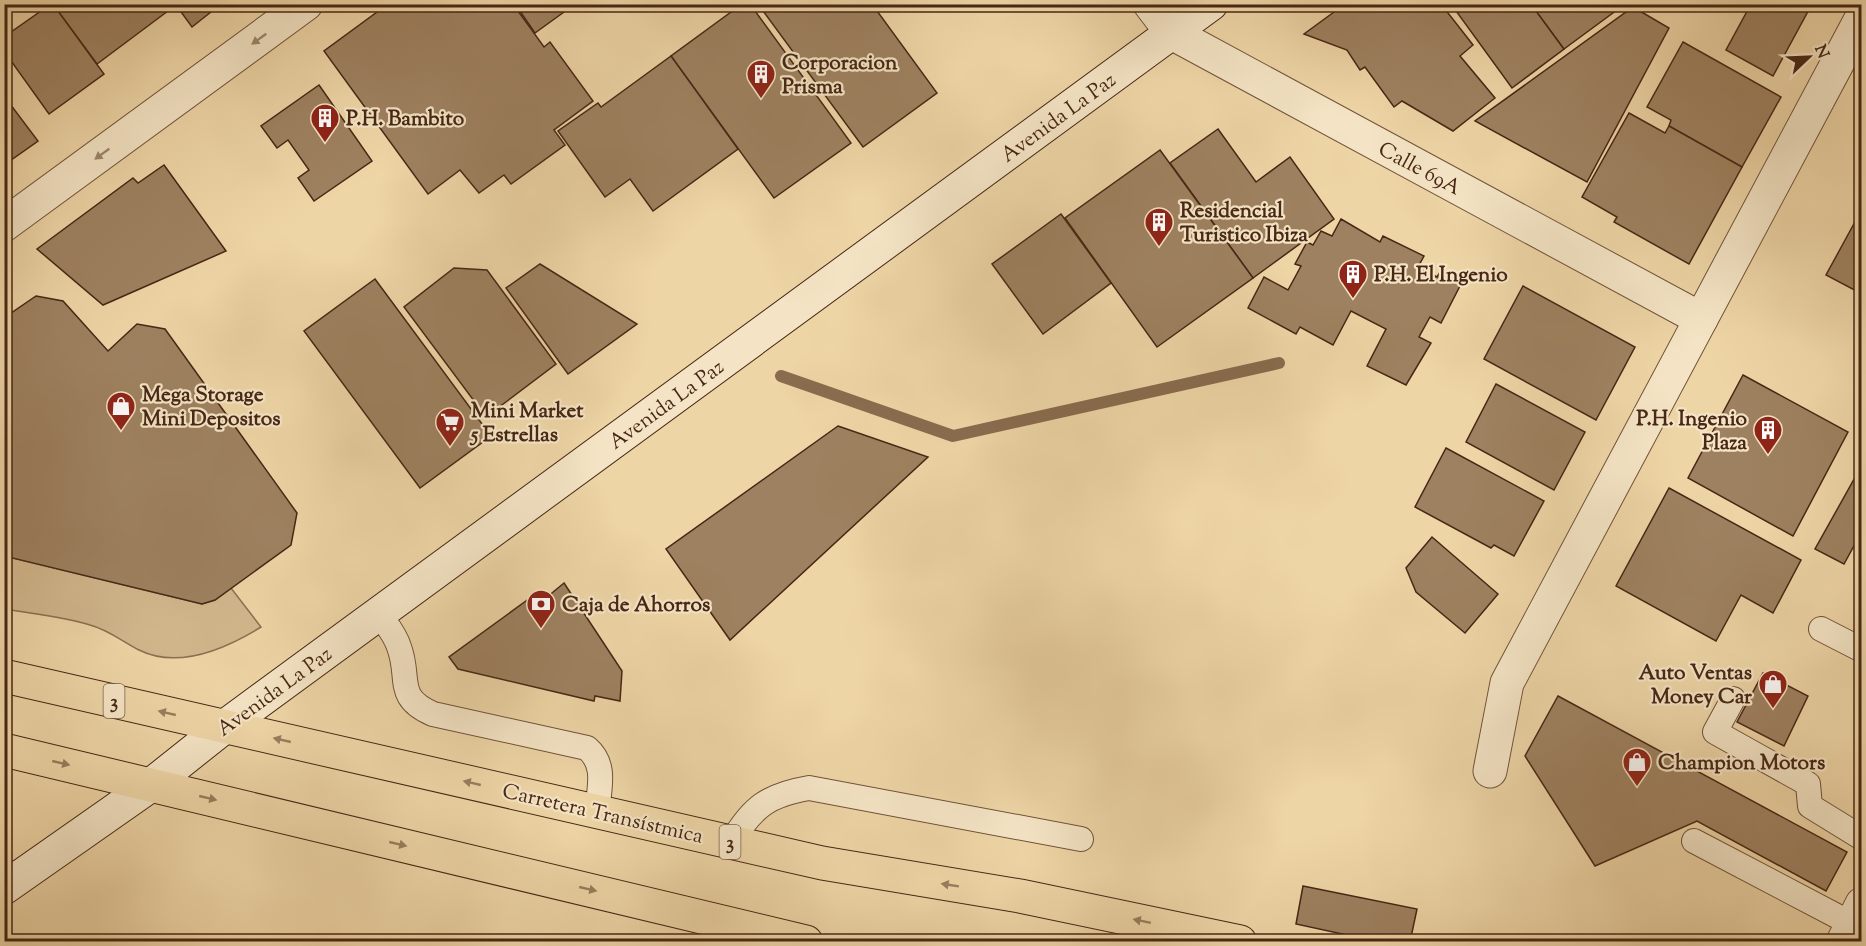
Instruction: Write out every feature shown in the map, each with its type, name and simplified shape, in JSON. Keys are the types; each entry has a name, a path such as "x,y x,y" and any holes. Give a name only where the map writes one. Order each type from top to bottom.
{"main road":[{"name":"Carretera Transístmica","path":"4,676 822,863 1020,896 1240,942"},
{"path":"4,750 807,942"}],"street":[{"path":"4,225 306,4"},
{"name":"Calle 69A","path":"1150,4 1172,33 1701,319"},
{"name":"Avenida La Paz","path":"4,888 151,785 224,726 1211,4"},
{"path":"1490,771 1507,683 1862,17"}],"lane":[{"path":"379,614 400,647 403,681 407,695 419,708 433,714 587,748 597,757 601,770 597,812"},
{"path":"1821,629 1862,650"},
{"path":"1733,699 1715,732 1808,784 1810,806 1862,838"},
{"path":"731,843 745,820 762,803 784,792 809,788 1081,839"},
{"path":"1694,841 1852,923"}],"shaded area":[{"path":"5,556 202,604 215,600 231,588 261,627 218,649 202,654 170,658 154,656 97,627 5,609"}],"building":[{"path":"51,4 104,74 49,114 4,51 4,37"},
{"path":"53,4 221,4 192,27 176,5 97,64"},
{"path":"388,4 513,4 544,47 550,42 593,101 554,130 565,145 511,184 504,175 479,193 460,170 428,194 324,51"},
{"path":"515,4 575,4 535,33"},
{"name":"Corporacion Prisma","path":"742,4 750,4 851,143 774,198 671,56"},
{"path":"758,4 872,4 937,93 863,147"},
{"path":"1345,4 1441,4 1473,45 1460,56 1495,98 1453,131 1402,101 1394,107 1365,67 1360,70 1347,50 1304,34"},
{"path":"1451,4 1531,4 1564,49 1512,88"},
{"path":"1531,4 1625,4 1564,49"},
{"path":"1751,4 1812,4 1773,76 1726,50"},
{"path":"1633,7 1669,28 1587,182 1475,121"},
{"path":"1683,42 1781,97 1742,167 1669,126 1671,120 1647,107"},
{"path":"671,56 738,149 653,211 630,179 605,197 558,131 598,103 601,107"},
{"name":"P.H. Bambito","path":"319,85 372,161 314,201 298,178 309,170 288,140 277,148 261,126"},
{"path":"4,96 38,141 4,165"},
{"path":"1629,113 1665,133 1669,126 1742,167 1689,264 1614,222 1617,217 1582,197"},
{"path":"1218,129 1256,182 1290,157 1334,219 1253,278 1170,163"},
{"name":"Residencial Turistico Ibiza","path":"1160,150 1253,278 1157,347 1065,218"},
{"path":"164,165 226,251 103,305 37,249 133,178 138,183"},
{"path":"1862,209 1862,294 1826,275"},
{"path":"1061,214 1111,283 1043,334 992,264"},
{"name":"P.H. El Ingenio","path":"1341,219 1380,242 1383,236 1424,256 1418,267 1437,277 1442,269 1463,280 1441,323 1430,317 1419,337 1431,343 1406,385 1367,366 1386,329 1351,311 1333,345 1300,327 1296,334 1248,308 1264,277 1288,290 1301,266 1295,264 1307,242 1313,245 1321,231 1332,236"},
{"path":"540,264 637,324 568,374 506,288"},
{"path":"454,268 487,270 556,364 486,417 404,307"},
{"path":"375,279 491,436 420,488 304,331"},
{"path":"1523,286 1635,347 1596,420 1484,359"},
{"name":"Mega Storage Mini Depositos","path":"36,296 63,301 108,351 137,324 165,329 297,513 291,545 215,600 202,604 4,556 4,318"},
{"name":"P.H. Ingenio Plaza","path":"1743,375 1848,432 1793,536 1688,478"},
{"path":"1496,384 1585,432 1554,490 1466,442"},
{"path":"838,426 928,457 730,640 666,549"},
{"path":"1446,448 1544,501 1514,556 1494,545 1491,548 1415,507"},
{"path":"1862,465 1862,531 1844,564 1815,549"},
{"path":"1669,488 1801,560 1773,613 1741,595 1716,641 1616,586"},
{"path":"1432,537 1498,594 1465,633 1416,592 1406,568"},
{"name":"Caja de Ahorros","path":"564,583 622,671 620,701 595,696 594,701 458,669 449,657 530,598 541,602"},
{"name":"Auto Ventas Money Car","path":"1763,673 1808,696 1784,746 1737,722"},
{"name":"Champion Motors","path":"1558,696 1847,852 1826,891 1697,821 1595,866 1525,756"},
{"path":"1303,886 1417,909 1410,942 1379,942 1296,924"}],"waterway":[{"path":"781,376 953,436 1279,363"}],"place":[{"name":"Corporacion Prisma","path":"761,100"},
{"name":"P.H. Bambito","path":"325,144"},
{"name":"Residencial Turistico Ibiza","path":"1159,248"},
{"name":"P.H. El Ingenio","path":"1353,300"},
{"name":"Mega Storage Mini Depositos","path":"121,432"},
{"name":"Mini Market 5 Estrellas","path":"450,448"},
{"name":"P.H. Ingenio Plaza","path":"1768,456"},
{"name":"Caja de Ahorros","path":"541,630"},
{"name":"Auto Ventas Money Car","path":"1773,710"},
{"name":"Champion Motors","path":"1637,788"}]}
